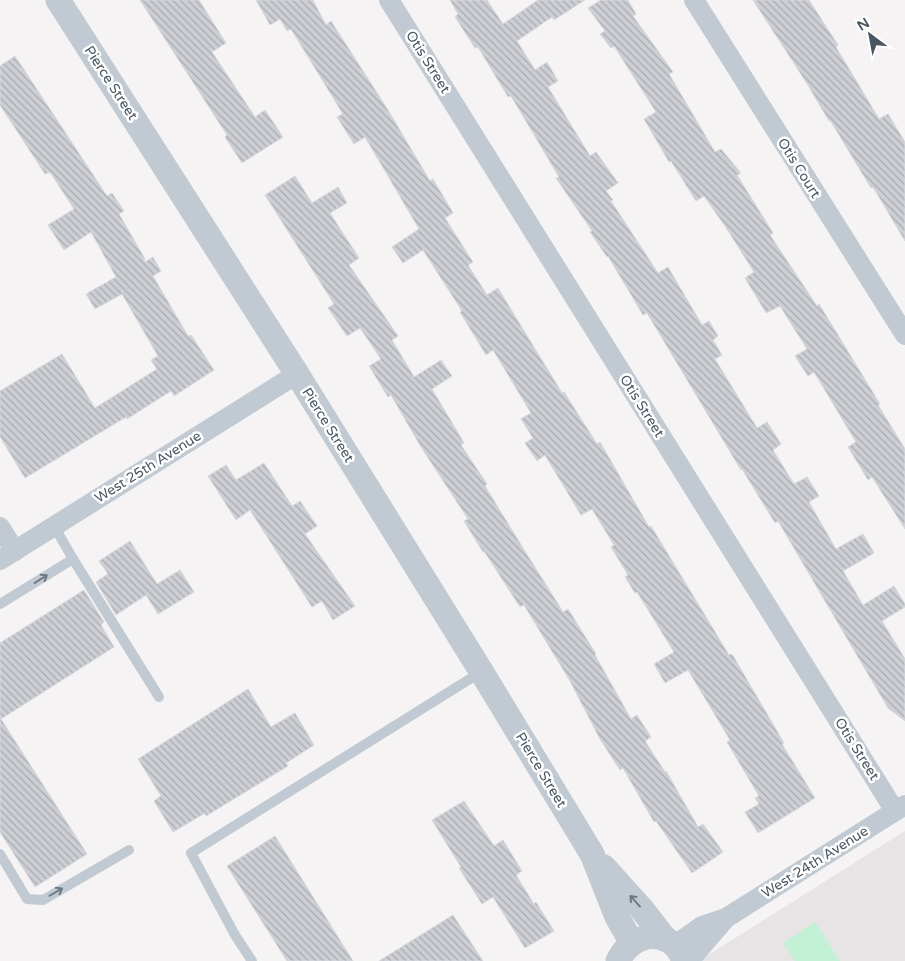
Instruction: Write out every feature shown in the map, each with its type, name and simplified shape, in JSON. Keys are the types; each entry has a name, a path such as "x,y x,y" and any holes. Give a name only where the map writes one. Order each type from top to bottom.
{"street":[{"name":"Pierce Street","path":"58,0 297,374 592,854 618,917 620,954"},
{"name":"Otis Street","path":"389,0 900,808"},
{"name":"Otis Court","path":"694,0 905,335"},
{"name":"West 25th Avenue","path":"8,556 297,374"},
{"path":"0,527 8,556"},
{"name":"West 24th Avenue","path":"678,951 702,926 726,918 900,808"},
{"name":"Pierce Street","path":"592,854 678,951"},
{"path":"620,954 642,938 654,936 678,951"}],"lane":[{"path":"54,526 159,696"},
{"path":"0,604 73,559"},
{"path":"252,961 235,935 191,854 481,671"},
{"path":"0,854 27,899 43,900 128,850"}],"shaded area":[{"path":"905,831 905,961 701,961 705,957"}],"green space":[{"path":"815,922 840,961 795,961 783,943"}],"building":[{"path":"140,0 199,0 226,43 212,52 255,117 265,110 283,137 242,163 225,137 227,135"},
{"path":"256,0 313,0 326,25 331,21 388,110 430,181 433,179 453,213 445,218 473,262 468,265 487,295 498,288 562,393 564,392 597,444 600,442 649,527 651,526 729,655 732,654 784,743 782,744 815,798 758,833 745,812 759,804 755,798 759,796 727,742 730,740 688,670 665,683 654,664 674,652 637,592 635,593 625,577 628,575 611,547 614,545 592,509 581,515 545,455 537,461 525,443 533,438 521,419 531,413 493,350 486,355 460,312 462,311 423,250 403,263 392,247 419,229 365,137 354,144 337,117 343,114 291,29 287,31 280,19 270,25"},
{"path":"450,0 487,0 503,24 538,0 585,0 554,20 552,17 517,41 535,70 547,62 558,81 548,87 590,156 596,152 618,183 606,191 613,200 611,201 658,273 668,267 702,325 709,321 718,336 713,340 722,355 715,359 757,428 767,422 781,444 773,450 794,484 807,477 819,496 809,502 836,549 863,534 874,553 843,571 863,605 894,586 905,604 905,607 882,621 905,659 905,721 888,708 778,521 775,523 647,313 643,315 608,256 590,232 592,231 556,178 559,177 511,96 508,97 478,47 475,48 455,17 458,14"},
{"path":"601,0 628,0 636,14 633,16 673,72 669,74 715,152 721,149 741,173 737,175 773,233 770,235 817,306 819,304 880,404 878,405 905,449 905,529 872,477 868,480 848,447 856,442 814,372 808,376 795,356 807,349 780,306 766,313 745,278 754,272 704,196 696,201 671,161 669,162 644,119 656,112 614,46 611,48 600,34 605,31 588,8"},
{"path":"753,0 809,0 838,45 836,47 879,119 888,114 905,142 905,241 873,187 871,188"},
{"path":"15,56 107,196 112,193 124,211 119,214 145,262 153,257 161,271 153,276 188,336 191,335 214,370 174,396 171,391 127,419 126,417 25,478 0,437 0,391 62,354 95,408 157,369 151,360 158,356 122,294 95,309 86,294 116,277 91,232 64,250 48,225 74,209 50,172 45,174 0,105 0,66"},
{"path":"295,176 312,203 338,187 347,203 330,213 359,258 349,265 398,336 392,340 414,377 441,360 452,376 432,389 464,443 461,445 487,484 485,486 563,612 568,609 596,654 631,719 637,715 651,737 645,741 666,771 698,827 703,824 723,852 692,873 656,821 654,822 623,768 620,770 600,739 570,681 524,605 520,607 483,552 464,521 468,519 421,447 391,395 388,397 369,366 381,359 360,328 347,336 328,308 334,304 265,195"},
{"path":"264,463 292,506 300,501 317,526 305,534 355,606 333,620 322,601 312,607 250,510 236,520 208,476 226,465 236,480"},
{"path":"130,541 157,584 180,570 194,592 158,614 146,595 116,615 96,582 108,574 99,561"},
{"path":"84,590 104,622 101,625 114,647 1,719 87,854 35,887 0,832 0,643"},
{"path":"248,689 271,727 295,713 314,745 286,763 288,766 206,816 205,813 173,832 154,801 161,796 138,759"},
{"path":"464,801 494,846 503,840 522,871 516,875 554,931 525,948 493,897 482,904 432,820"},
{"path":"275,836 353,961 287,961 227,866"},
{"path":"453,915 483,961 379,961"}]}
